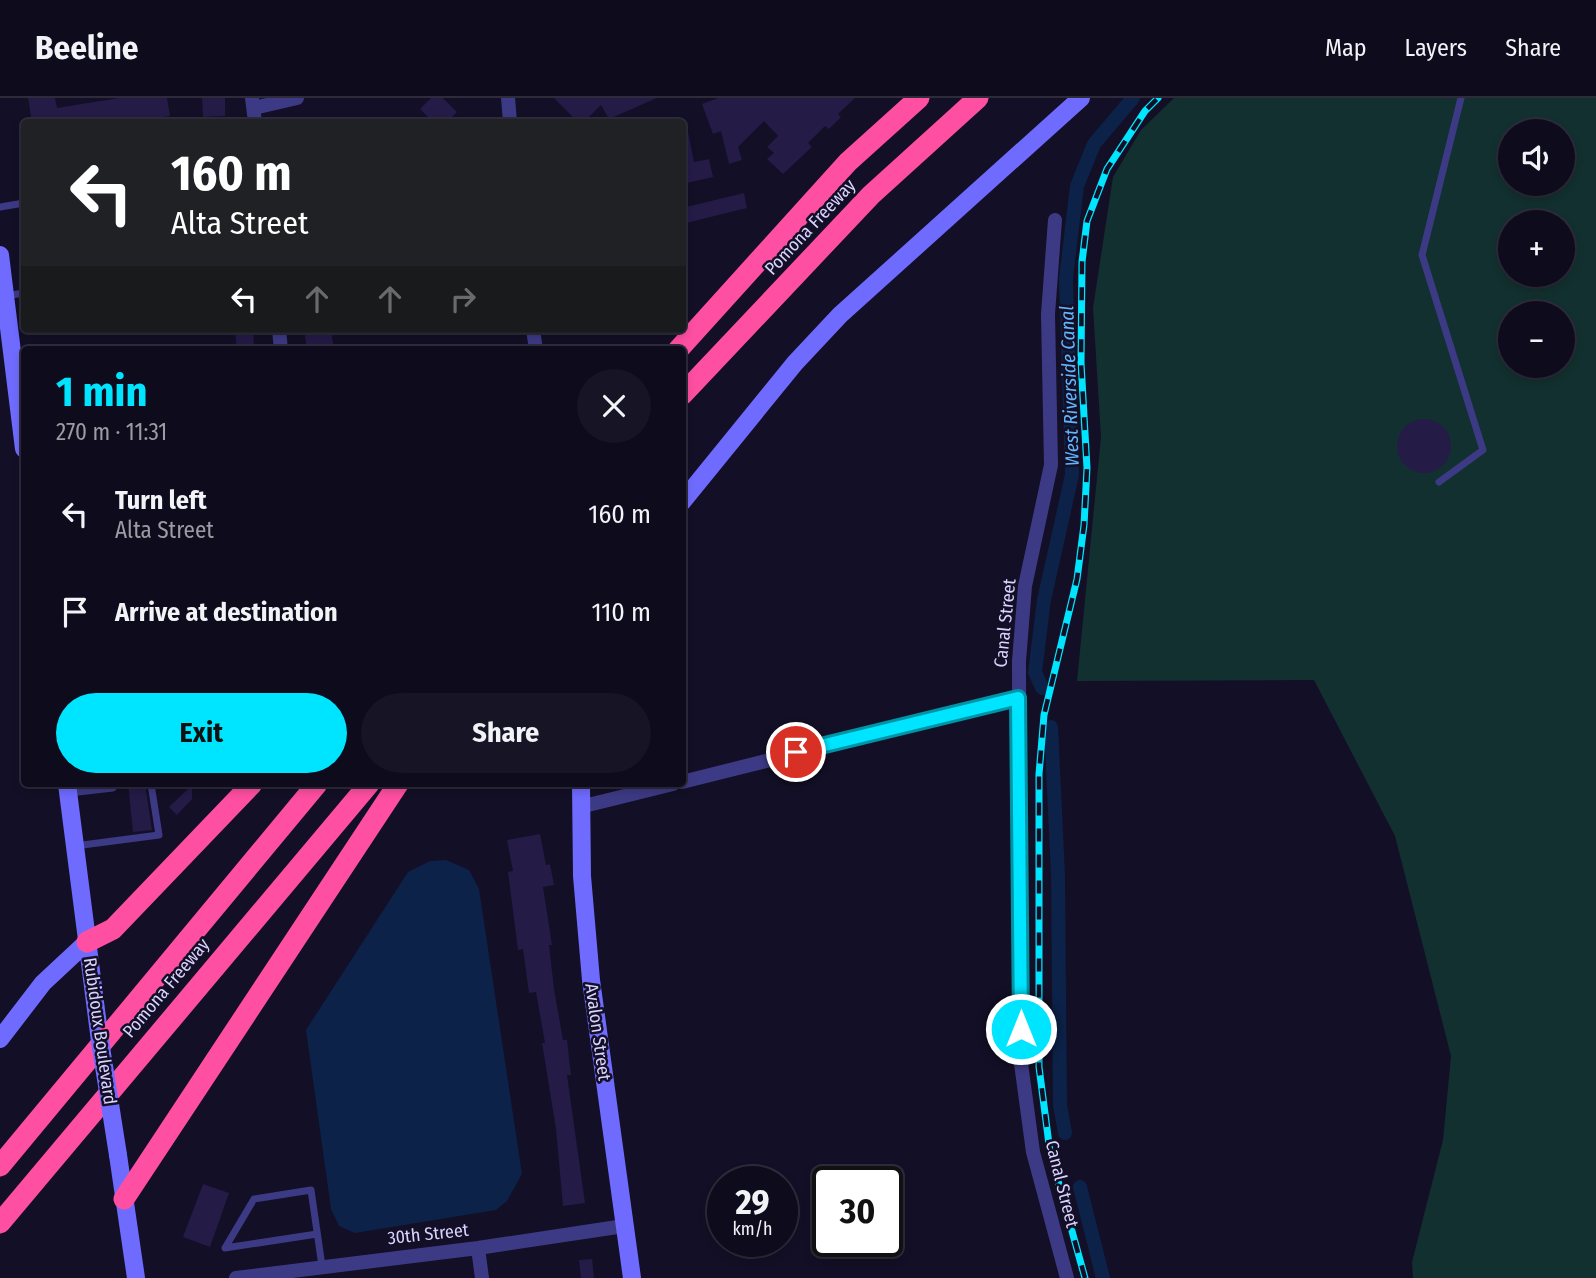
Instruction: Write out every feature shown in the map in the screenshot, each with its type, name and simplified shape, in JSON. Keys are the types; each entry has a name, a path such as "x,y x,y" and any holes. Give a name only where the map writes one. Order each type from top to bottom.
{"highway":[{"name":"Pomona Freeway","path":"682,346 848,162 919,98"},
{"name":"Pomona Freeway","path":"686,391 871,195 978,98"},
{"path":"87,942 115,927 248,787"},
{"name":"Pomona Freeway","path":"0,1166 315,787"},
{"name":"Pomona Freeway","path":"0,1223 366,787"},
{"path":"124,1199 396,787"}],"street":[{"path":"254,109 298,98"},
{"path":"508,98 510,119"},
{"path":"686,497 795,363 840,315 1081,98"},
{"name":"Canal Street","path":"1055,220 1048,314 1051,465 1020,625 1018,698 1023,1089 1038,1174 1067,1278"},
{"path":"0,255 12,377 21,411"},
{"path":"686,781 1018,698"},
{"name":"Avalon Street","path":"582,787 580,807 591,980 632,1278"},
{"path":"580,807 661,787"},
{"name":"Rubidoux Boulevard","path":"68,789 92,991 136,1278"},
{"path":"0,1039 43,984 87,942"},
{"name":"30th Street","path":"236,1278 294,1273 322,1266 478,1248 624,1226"},
{"path":"478,1248 482,1278"}],"lane":[{"path":"1439,481 1483,450 1422,256 1461,98"},
{"path":"0,207 21,204"},
{"path":"4,306 21,295"},
{"path":"68,789 114,787"},
{"path":"75,846 159,835 151,787"},
{"path":"317,1234 225,1248 254,1199 311,1190 322,1266"}],"green space":[{"path":"1174,98 1596,98 1596,1278 1413,1278 1412,1262 1443,1140 1451,1056 1395,836 1314,680 1077,681 1101,437 1093,308 1113,177 1141,130"}],"water":[{"path":"446,860 469,870 479,889 522,1174 507,1201 496,1210 355,1233 339,1226 331,1209 306,1030 408,872 430,861"}],"building":[{"path":"28,98 55,98 57,108 119,98 167,98 170,116 150,119 32,119"},
{"path":"202,98 225,98 225,116 203,117"},
{"path":"431,98 443,98 457,112 450,119 430,119 420,109"},
{"path":"554,98 657,98 609,119 601,105 587,119 575,119"},
{"path":"718,98 855,98 838,114 841,117 829,129 825,126 808,143 812,147 783,174 767,159 774,153 767,147 778,136 764,121 738,147 742,160 729,164 721,131 713,134 702,104"},
{"path":"686,132 694,162 709,159 713,177 687,183"},
{"path":"744,193 747,208 686,223 686,207"},
{"path":"235,333 253,333 254,346 237,346"},
{"path":"305,333 332,333 333,344 307,346"},
{"path":"1424,419 1443,427 1451,446 1443,465 1424,473 1405,465 1397,446 1405,427"},
{"path":"128,787 145,787 152,830 133,832"},
{"path":"192,787 192,799 177,815 169,807"},
{"path":"540,834 546,865 550,864 554,885 543,887 552,945 549,945 554,989 563,1040 567,1040 571,1075 567,1075 585,1203 563,1206 556,1129 542,1043 545,1043 536,992 529,993 523,949 518,950 508,872 513,871 507,840"},
{"path":"203,1184 229,1193 210,1247 183,1237"},
{"path":"592,1259 594,1278 581,1278 579,1260"}],"waterway":[{"name":"West Riverside Canal","path":"1042,688 1035,672 1044,600 1072,475 1066,278 1077,186 1094,144 1133,98"},
{"name":"West Riverside Canal","path":"1051,727 1058,875 1060,1105 1065,1133"},
{"name":"West Riverside Canal","path":"1080,1187 1103,1278"}],"railway":[{"path":"1085,1278 1050,1152 1039,1067 1039,774 1044,715 1077,579 1084,525 1087,468 1081,363 1082,262 1087,221 1107,169 1145,111 1158,98"}],"route":[{"path":"796,752 1018,698 1021,1029"}]}
